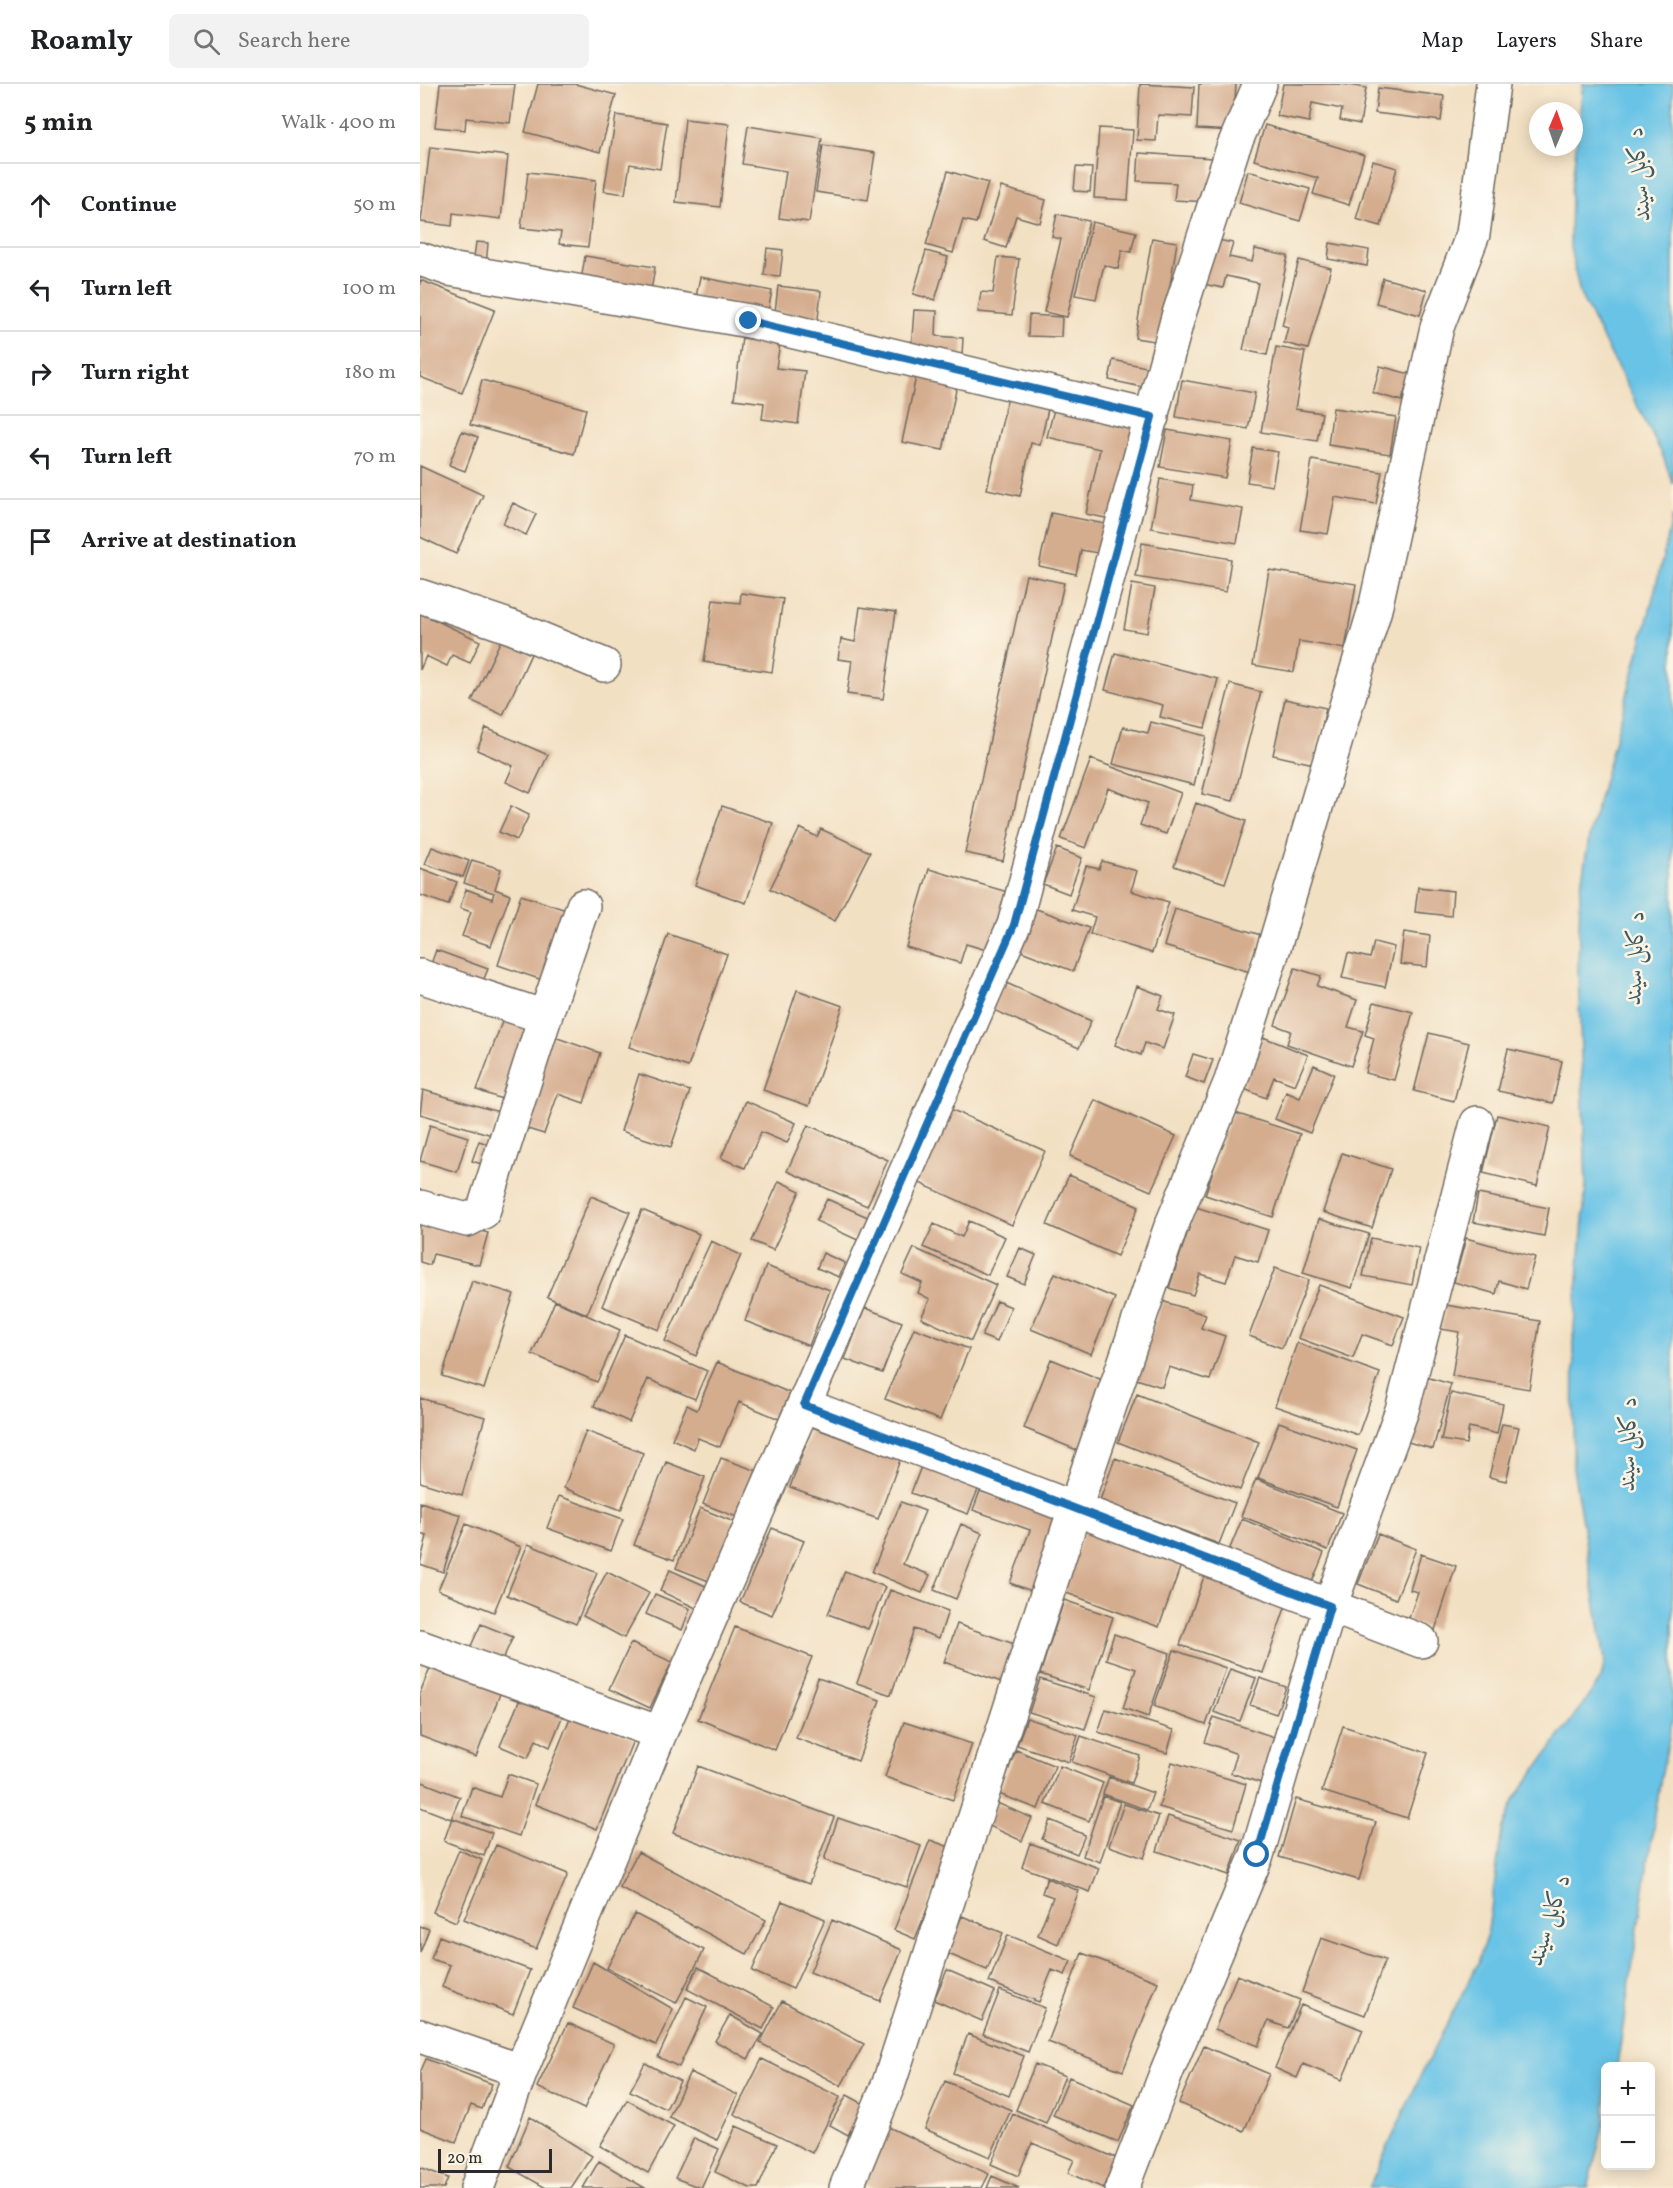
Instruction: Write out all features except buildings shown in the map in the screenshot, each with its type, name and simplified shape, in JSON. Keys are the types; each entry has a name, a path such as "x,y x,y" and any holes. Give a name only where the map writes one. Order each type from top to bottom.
{"street":[{"path":"477,2188 521,2071 660,1733 1014,925 1178,317 1230,159 1260,84"},
{"path":"846,2188 889,2083 1075,1508 1170,1229 1230,1081 1276,941 1375,609 1437,327 1473,234 1493,84"},
{"path":"420,259 449,269 749,321 1152,417"},
{"path":"420,596 514,628 603,665"},
{"path":"420,1207 467,1220 483,1212 583,906"},
{"path":"420,976 545,1017"},
{"path":"1122,2188 1167,2071 1257,1855 1330,1606 1402,1410 1477,1123"},
{"path":"804,1405 1421,1641"},
{"path":"420,1647 660,1733"},
{"path":"420,2036 521,2071"}],"water":[{"name":"د کابل سيند","path":"1583,84 1673,84 1673,484 1663,456 1580,294 1570,247 1571,192 1575,156 1583,156 1583,102 1581,102"},
{"name":"د کابل سيند","path":"1673,515 1673,1719 1661,1777 1618,2062 1601,2062 1601,2135 1588,2188 1369,2188 1423,2070 1478,1963 1488,1930 1502,1830 1515,1798 1601,1679 1605,1660 1573,1468 1574,1327 1586,1184 1578,973 1580,891 1590,832 1650,610"}],"route":[{"path":"749,321 1152,417 1035,855 1014,925 804,1405 1330,1606 1257,1855"}]}
